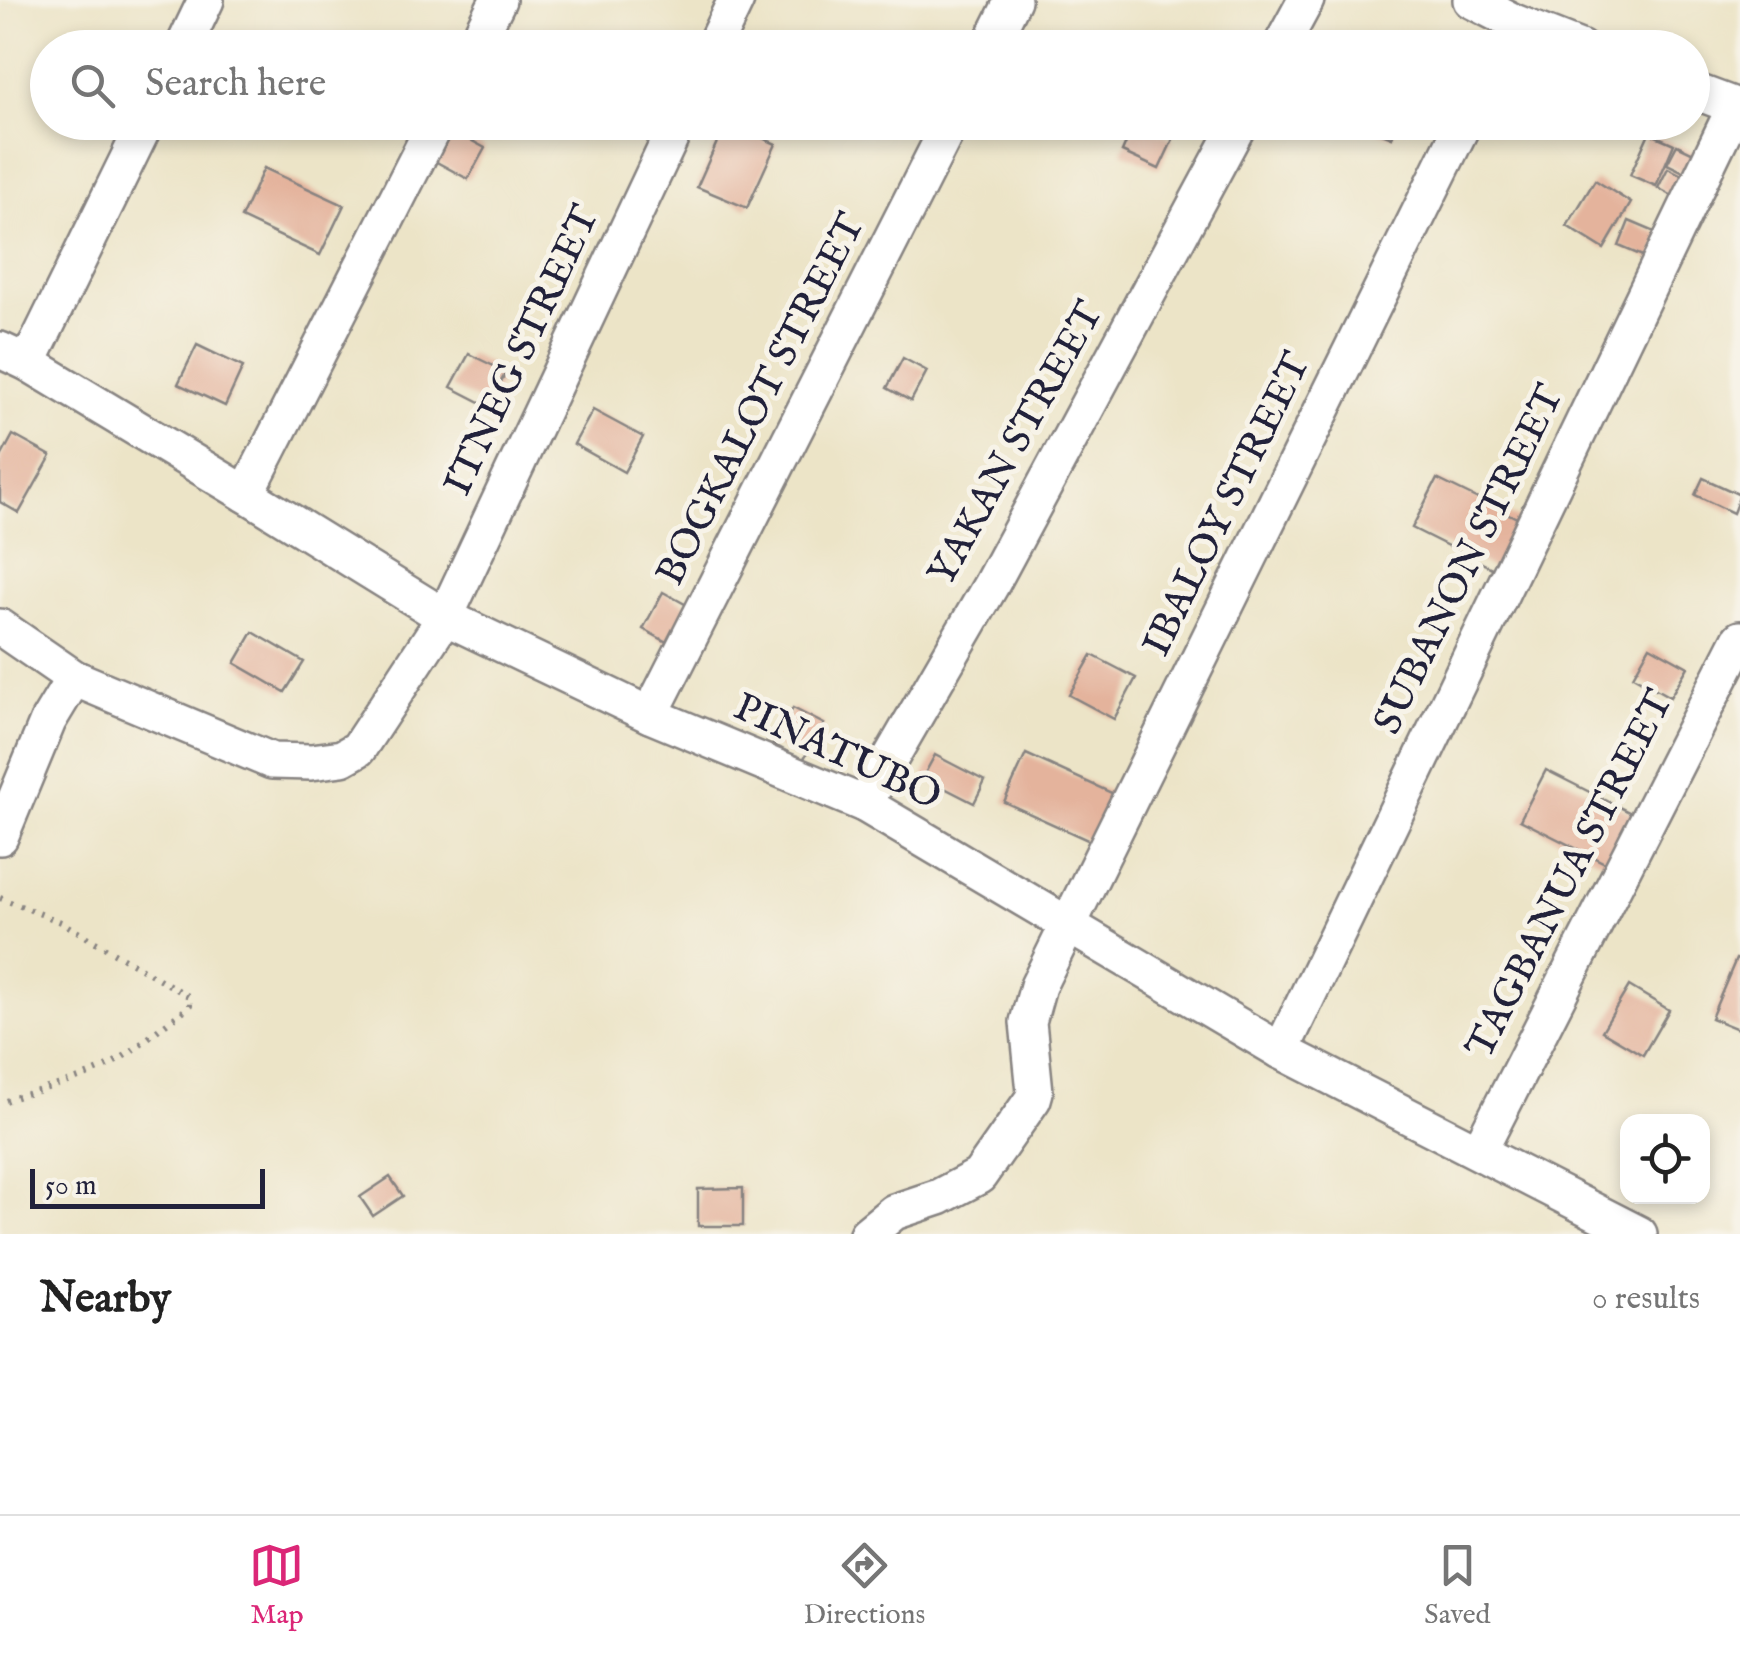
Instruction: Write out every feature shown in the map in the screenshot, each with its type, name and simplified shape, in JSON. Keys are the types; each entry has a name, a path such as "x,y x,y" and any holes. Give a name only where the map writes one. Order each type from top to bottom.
{"street":[{"path":"192,30 206,0"},
{"path":"483,30 498,0"},
{"path":"722,30 736,0"},
{"path":"998,30 1013,0"},
{"path":"1290,30 1306,0"},
{"path":"1472,0 1502,30"},
{"path":"1710,97 1738,108"},
{"name":"SUBANON STREET","path":"1281,1051 1738,108"},
{"path":"14,357 136,140"},
{"path":"246,494 427,140"},
{"name":"ITNEG STREET","path":"74,678 272,761 342,758 358,748 445,616 670,140"},
{"name":"BOGKALOT STREET","path":"650,715 942,140"},
{"name":"YAKAN STREET","path":"864,804 990,585 1230,140"},
{"name":"IBALOY STREET","path":"868,1234 894,1212 940,1197 979,1176 1033,1100 1028,1022 1038,986 1455,140"},
{"name":"PINATUBO","path":"14,357 445,616 650,715 864,804 1281,1051 1639,1234"},
{"path":"0,627 74,678 48,721 0,837"},
{"name":"TAGBANUA STREET","path":"1479,1151 1740,638"}],"path":[{"path":"0,898 61,922 190,996 190,1005 113,1063 74,1081 0,1103"}],"building":[{"path":"444,140 470,140 485,148 468,179 433,160"},
{"path":"718,140 767,140 776,144 747,208 697,187"},
{"path":"1127,140 1173,140 1159,169 1122,152"},
{"path":"1646,140 1674,144 1656,186 1630,175"},
{"path":"1677,145 1700,156 1690,175 1667,164"},
{"path":"264,168 344,205 320,255 241,218"},
{"path":"1668,168 1692,180 1682,201 1658,188"},
{"path":"1595,180 1631,203 1604,249 1567,226"},
{"path":"1629,221 1662,235 1652,260 1619,246"},
{"path":"197,345 243,367 225,406 178,384"},
{"path":"469,354 506,372 488,406 451,387"},
{"path":"903,358 927,371 911,401 887,388"},
{"path":"593,410 643,437 624,472 574,444"},
{"path":"13,435 51,456 19,513 0,502 0,459"},
{"path":"1703,478 1740,495 1733,513 1695,495"},
{"path":"1437,479 1523,521 1498,571 1412,528"},
{"path":"663,592 694,609 674,646 643,629"},
{"path":"253,632 304,662 285,692 235,663"},
{"path":"1650,646 1688,667 1670,697 1633,676"},
{"path":"1092,655 1136,678 1114,719 1069,695"},
{"path":"793,708 824,724 803,760 773,744"},
{"path":"1026,754 1114,794 1092,842 1004,802"},
{"path":"935,755 985,781 974,803 923,777"},
{"path":"1546,770 1637,816 1611,866 1520,820"},
{"path":"1736,959 1740,960 1740,1030 1711,1018"},
{"path":"1629,986 1669,1010 1643,1055 1602,1031"},
{"path":"390,1177 403,1196 373,1216 360,1197"},
{"path":"743,1188 743,1226 698,1226 698,1189"}]}
